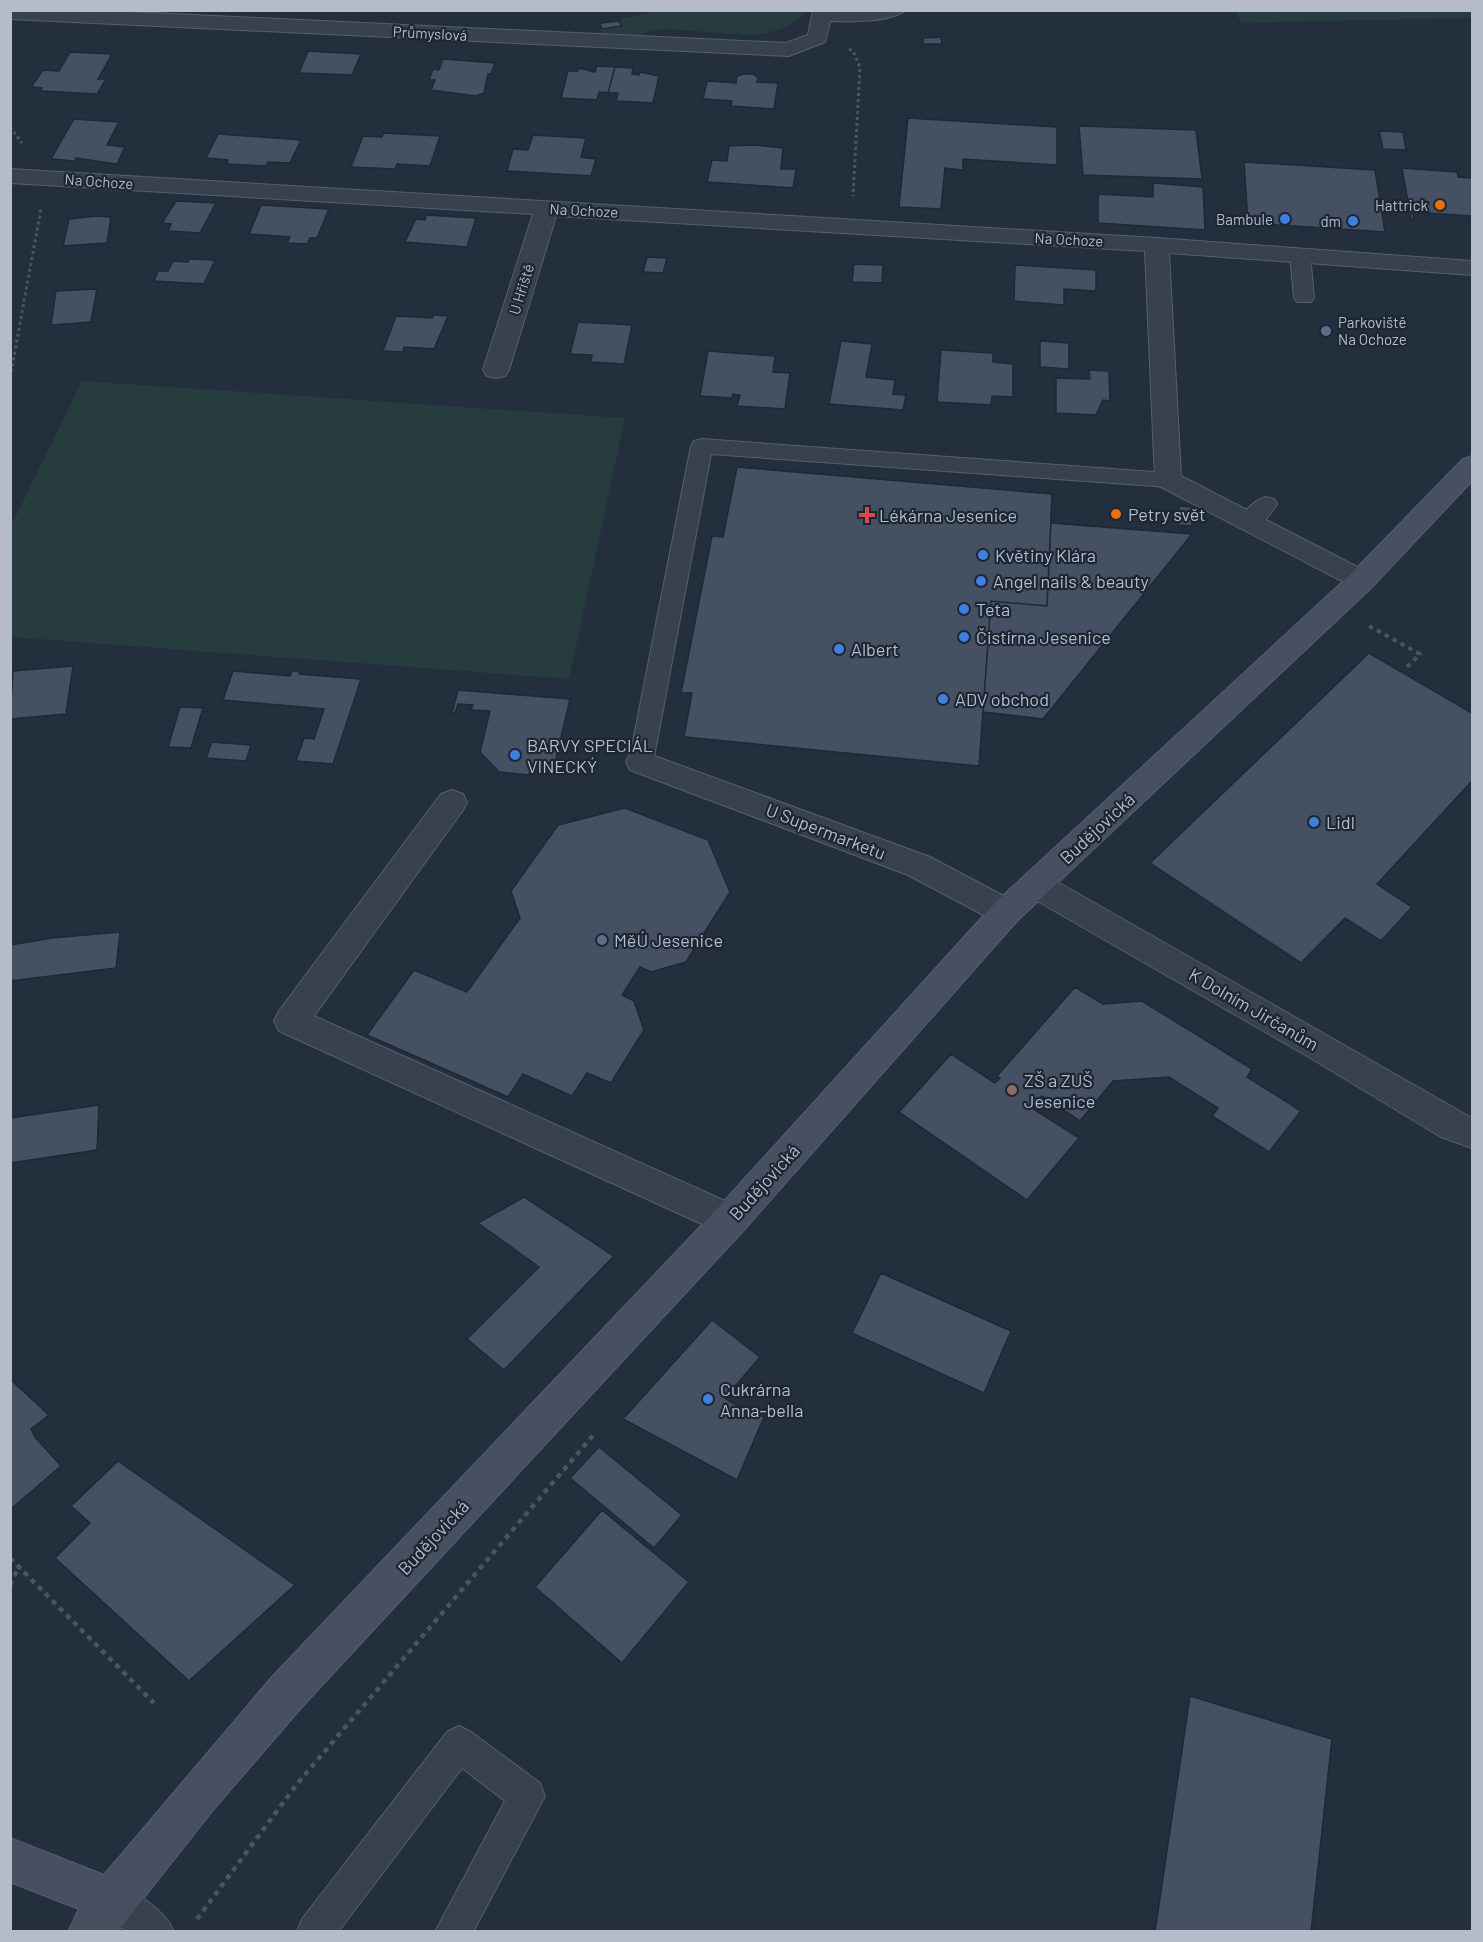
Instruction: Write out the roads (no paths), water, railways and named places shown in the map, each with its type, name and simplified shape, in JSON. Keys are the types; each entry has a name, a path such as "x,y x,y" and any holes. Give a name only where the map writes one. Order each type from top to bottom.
{"main road":[{"name":"Budějovická","path":"101,1916 286,1693 730,1220 1006,912 1361,581 1473,465"},
{"path":"10,1860 101,1916"}],"street":[{"name":"Průmyslová","path":"10,13 789,50 818,38 823,13"},
{"name":"Na Ochoze","path":"10,176 1157,245 1473,268"},
{"name":"U Hřiště","path":"496,370 546,208"},
{"path":"1157,245 1168,480 1258,513 1361,581"},
{"name":"U Supermarketu","path":"641,762 919,866 1006,912"},
{"path":"452,802 291,1021 730,1220"},
{"name":"K Dolním Jirčanům","path":"1035,885 1319,1046 1453,1126 1473,1133"}],"lane":[{"path":"823,13 886,11"},
{"path":"1300,255 1304,298"},
{"path":"641,762 702,446 1168,480"},
{"path":"315,1932 459,1744 527,1796 453,1932"},
{"path":"101,1916 156,1932"}],"place":[{"name":"Hattrick","path":"1440,205"},
{"name":"Bambule","path":"1285,219"},
{"name":"dm","path":"1353,221"},
{"name":"Parkoviště Na Ochoze","path":"1326,331"},
{"name":"Petry svět","path":"1116,514"},
{"name":"Lékárna Jesenice","path":"867,515"},
{"name":"Květiny Klára","path":"983,555"},
{"name":"Angel nails & beauty","path":"981,581"},
{"name":"Teta","path":"964,609"},
{"name":"Čistírna Jesenice","path":"964,637"},
{"name":"Albert","path":"839,649"},
{"name":"ADV obchod","path":"943,699"},
{"name":"BARVY SPECIÁL VINECKÝ","path":"515,755"},
{"name":"Lidl","path":"1314,822"},
{"name":"MěÚ Jesenice","path":"602,940"},
{"name":"ZŠ a ZUŠ Jesenice","path":"1012,1090"},
{"name":"Cukrárna Anna-bella","path":"708,1399"}]}
